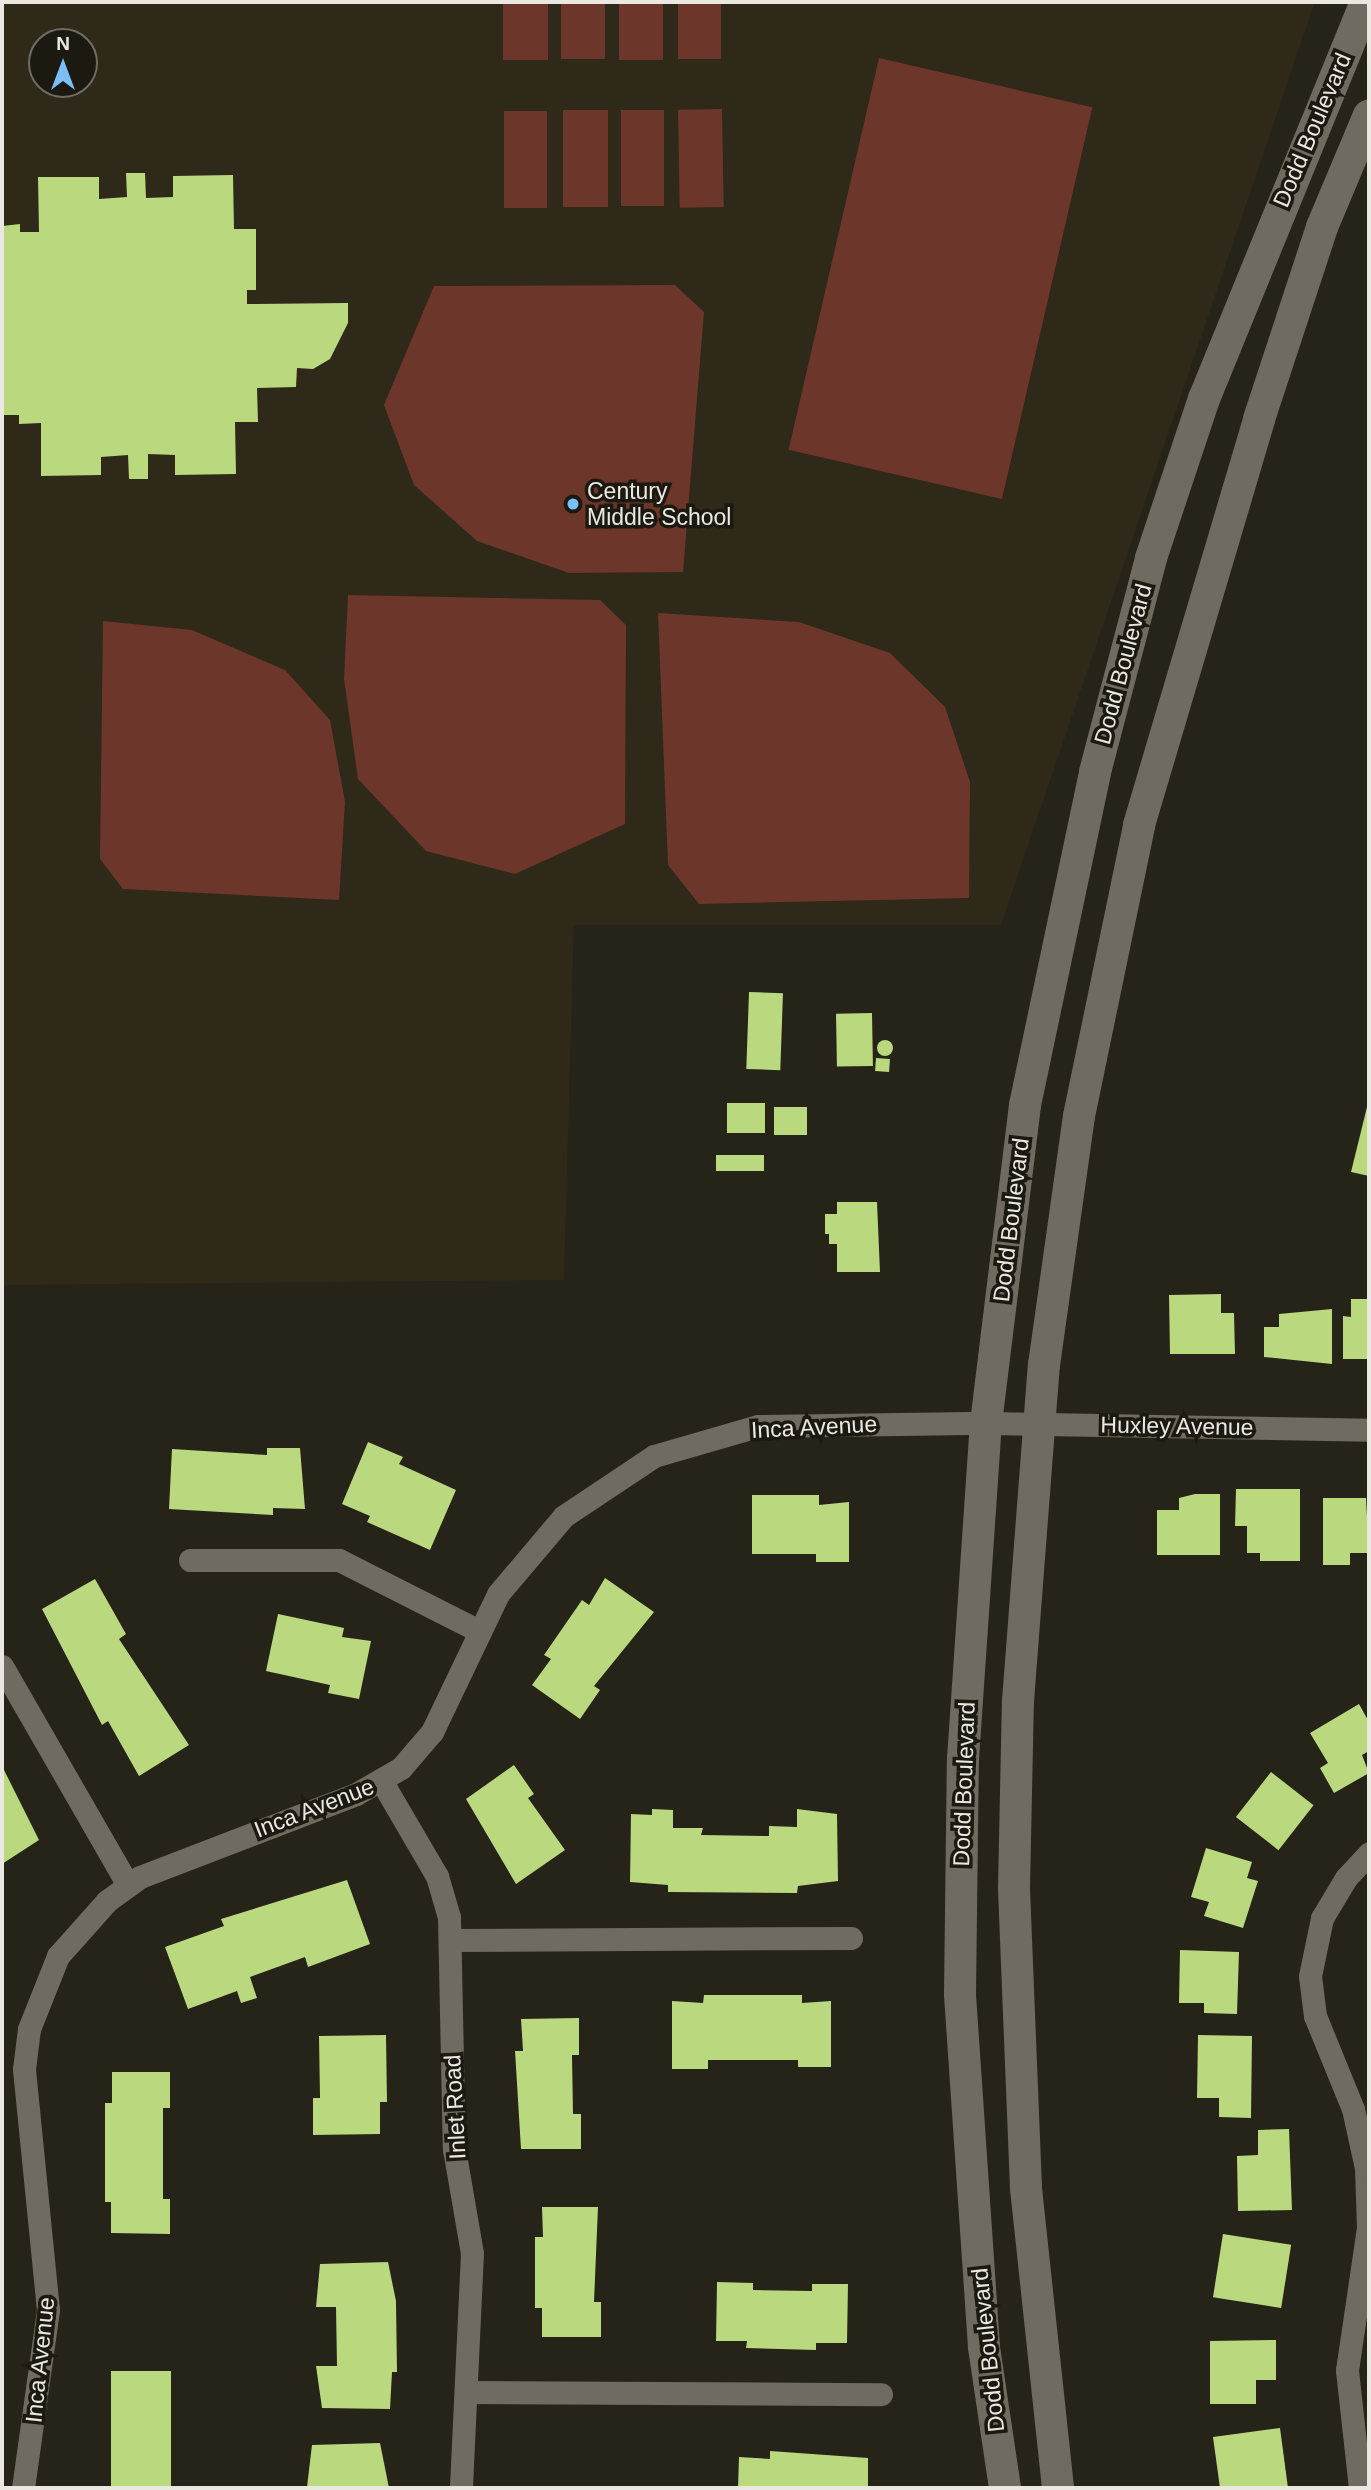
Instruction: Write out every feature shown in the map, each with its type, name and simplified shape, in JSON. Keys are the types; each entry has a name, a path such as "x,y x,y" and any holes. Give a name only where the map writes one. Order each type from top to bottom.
{"main road":[{"name":"Dodd Boulevard","path":"1005,2488 984,2347 960,1994 963,1759 986,1423 1025,1105 1095,772 1151,558 1248,285 1366,2"},
{"name":"Dodd Boulevard","path":"1058,2488 1026,2188 1015,1939 1018,1701 1039,1424 1073,1153 1139,825 1259,419 1322,227 1369,115"}],"street":[{"name":"Huxley Avenue","path":"986,1423 1369,1430"},
{"name":"Inca Avenue","path":"23,2488 48,2310 26,2108 29,2029 58,1956 78,1928 128,1885 175,1860 382,1782 418,1752 432,1732 479,1631 529,1552 564,1516 654,1456 758,1426 986,1423"},
{"path":"190,1560 339,1560 479,1631"},
{"path":"2,1666 128,1885"},
{"name":"Inlet Road","path":"382,1782 437,1876 451,1940 454,2149 472,2253 461,2488"},
{"path":"1360,2488 1347,2371 1368,2228 1366,2168 1353,2109 1315,2016 1310,1976 1322,1918 1346,1878 1369,1853"},
{"path":"451,1940 851,1938"},
{"path":"466,2392 881,2394"}],"shaded area":[{"name":"Century Middle School","path":"2,2 1315,2 1001,925 574,925 564,1280 2,1285"},
{"path":"503,2 548,2 548,60 503,60"},
{"path":"561,2 605,2 605,59 561,59"},
{"path":"619,2 663,2 663,60 619,60"},
{"path":"678,2 721,2 721,59 678,59"},
{"path":"879,58 1092,107 1002,499 789,450"},
{"path":"722,109 724,207 680,208 678,110"},
{"path":"563,110 608,110 608,207 563,207"},
{"path":"621,110 664,110 664,206 621,206"},
{"path":"504,111 547,111 547,208 504,208"},
{"path":"675,285 704,312 683,572 569,573 477,541 414,485 384,405 434,286"},
{"path":"348,595 600,600 626,625 625,824 515,874 426,851 358,779 344,679"},
{"path":"658,613 799,622 890,653 945,707 970,782 969,898 699,904 668,865"},
{"path":"103,621 192,630 285,670 330,720 345,802 339,900 123,889 100,859"}],"building":[{"path":"126,173 145,173 146,198 173,197 173,176 233,175 234,229 256,229 256,290 247,290 247,304 348,303 348,323 330,359 313,369 297,368 296,387 257,388 258,422 235,422 236,474 175,475 175,455 148,454 148,479 129,479 128,455 101,457 101,475 41,476 41,423 19,424 19,415 2,415 2,226 20,224 20,232 39,232 38,177 99,177 99,199 127,197"},
{"path":"749,992 783,993 780,1070 746,1069"},
{"path":"872,1013 873,1066 837,1067 836,1014"},
{"path":"882,1040 888,1040 893,1048 891,1054 882,1056 877,1051 877,1045"},
{"path":"876,1058 890,1059 889,1072 875,1071"},
{"path":"727,1103 765,1103 765,1133 727,1133"},
{"path":"774,1107 807,1107 807,1135 774,1135"},
{"path":"1367,1107 1369,1108 1369,1176 1351,1172"},
{"path":"716,1155 764,1155 764,1171 716,1171"},
{"path":"837,1202 877,1202 880,1272 837,1272 837,1244 829,1244 829,1234 825,1234 825,1214 837,1214"},
{"path":"1221,1294 1221,1313 1234,1313 1235,1354 1170,1354 1169,1295"},
{"path":"1351,1299 1369,1299 1369,1359 1343,1359 1343,1316 1351,1317"},
{"path":"1332,1309 1332,1364 1264,1357 1264,1327 1279,1327 1279,1314"},
{"path":"368,1442 403,1457 399,1464 456,1490 430,1550 367,1522 370,1516 342,1504"},
{"path":"267,1448 300,1448 305,1509 273,1508 273,1515 169,1509 172,1449 267,1455"},
{"path":"1236,1489 1300,1489 1300,1561 1260,1561 1260,1553 1247,1553 1247,1526 1235,1526"},
{"path":"1195,1494 1220,1494 1220,1555 1157,1555 1157,1510 1179,1510 1179,1498"},
{"path":"752,1495 819,1495 819,1505 849,1502 849,1562 816,1562 816,1554 752,1554"},
{"path":"1323,1498 1366,1498 1369,1553 1350,1553 1350,1565 1323,1565"},
{"path":"605,1578 654,1612 594,1686 600,1690 580,1719 532,1685 551,1659 544,1655 582,1600 589,1605"},
{"path":"95,1579 126,1634 119,1639 189,1745 139,1776 108,1721 102,1725 42,1609"},
{"path":"278,1614 344,1628 342,1637 371,1641 359,1699 328,1693 330,1685 266,1671"},
{"path":"1359,1704 1369,1722 1369,1751 1362,1755 1369,1773 1334,1793 1320,1768 1328,1763 1310,1733"},
{"path":"514,1765 534,1794 528,1798 565,1850 516,1884 466,1799"},
{"path":"2,1766 39,1840 2,1864"},
{"path":"1271,1772 1314,1805 1278,1850 1236,1817"},
{"path":"652,1809 673,1810 673,1828 703,1828 701,1835 769,1836 769,1826 797,1827 797,1809 837,1814 838,1881 798,1886 797,1893 668,1892 668,1885 630,1882 631,1814 652,1815"},
{"path":"1206,1848 1252,1862 1247,1878 1258,1881 1243,1928 1204,1916 1209,1902 1191,1897"},
{"path":"347,1880 370,1944 308,1967 305,1957 250,1977 257,1998 241,2003 237,1991 188,2009 165,1947 224,1926 221,1919"},
{"path":"1180,1950 1239,1952 1237,2014 1204,2013 1204,2003 1179,2003"},
{"path":"704,1995 802,1995 802,2003 831,2001 831,2067 798,2067 798,2060 708,2060 708,2069 672,2069 672,2001 703,2003"},
{"path":"579,2018 579,2055 572,2055 573,2114 581,2114 581,2149 521,2149 515,2051 523,2051 521,2019"},
{"path":"386,2035 387,2102 380,2102 380,2134 313,2135 313,2098 320,2098 319,2036"},
{"path":"1198,2035 1252,2036 1251,2118 1219,2117 1219,2098 1197,2098"},
{"path":"112,2072 170,2072 170,2108 163,2108 163,2199 170,2199 170,2234 111,2233 111,2202 105,2202 105,2103 112,2103"},
{"path":"1289,2129 1292,2210 1238,2211 1237,2156 1258,2155 1258,2130"},
{"path":"542,2207 598,2207 594,2302 601,2302 601,2337 542,2337 542,2308 535,2308 535,2237 543,2237"},
{"path":"1223,2234 1291,2245 1281,2308 1213,2297"},
{"path":"388,2262 396,2301 397,2372 392,2372 390,2409 322,2408 316,2366 337,2366 336,2307 316,2307 320,2264"},
{"path":"717,2282 753,2283 753,2290 812,2291 812,2284 848,2284 847,2343 816,2343 816,2350 746,2348 747,2341 716,2341"},
{"path":"1276,2340 1276,2380 1256,2380 1256,2404 1210,2404 1210,2341"},
{"path":"111,2371 171,2371 171,2488 111,2488"},
{"path":"1280,2428 1288,2488 1220,2488 1213,2437"},
{"path":"380,2443 389,2488 307,2487 312,2445"},
{"path":"770,2451 868,2458 868,2488 738,2488 739,2457 770,2459"}],"place":[{"name":"Century Middle School","path":"573,504"}]}
